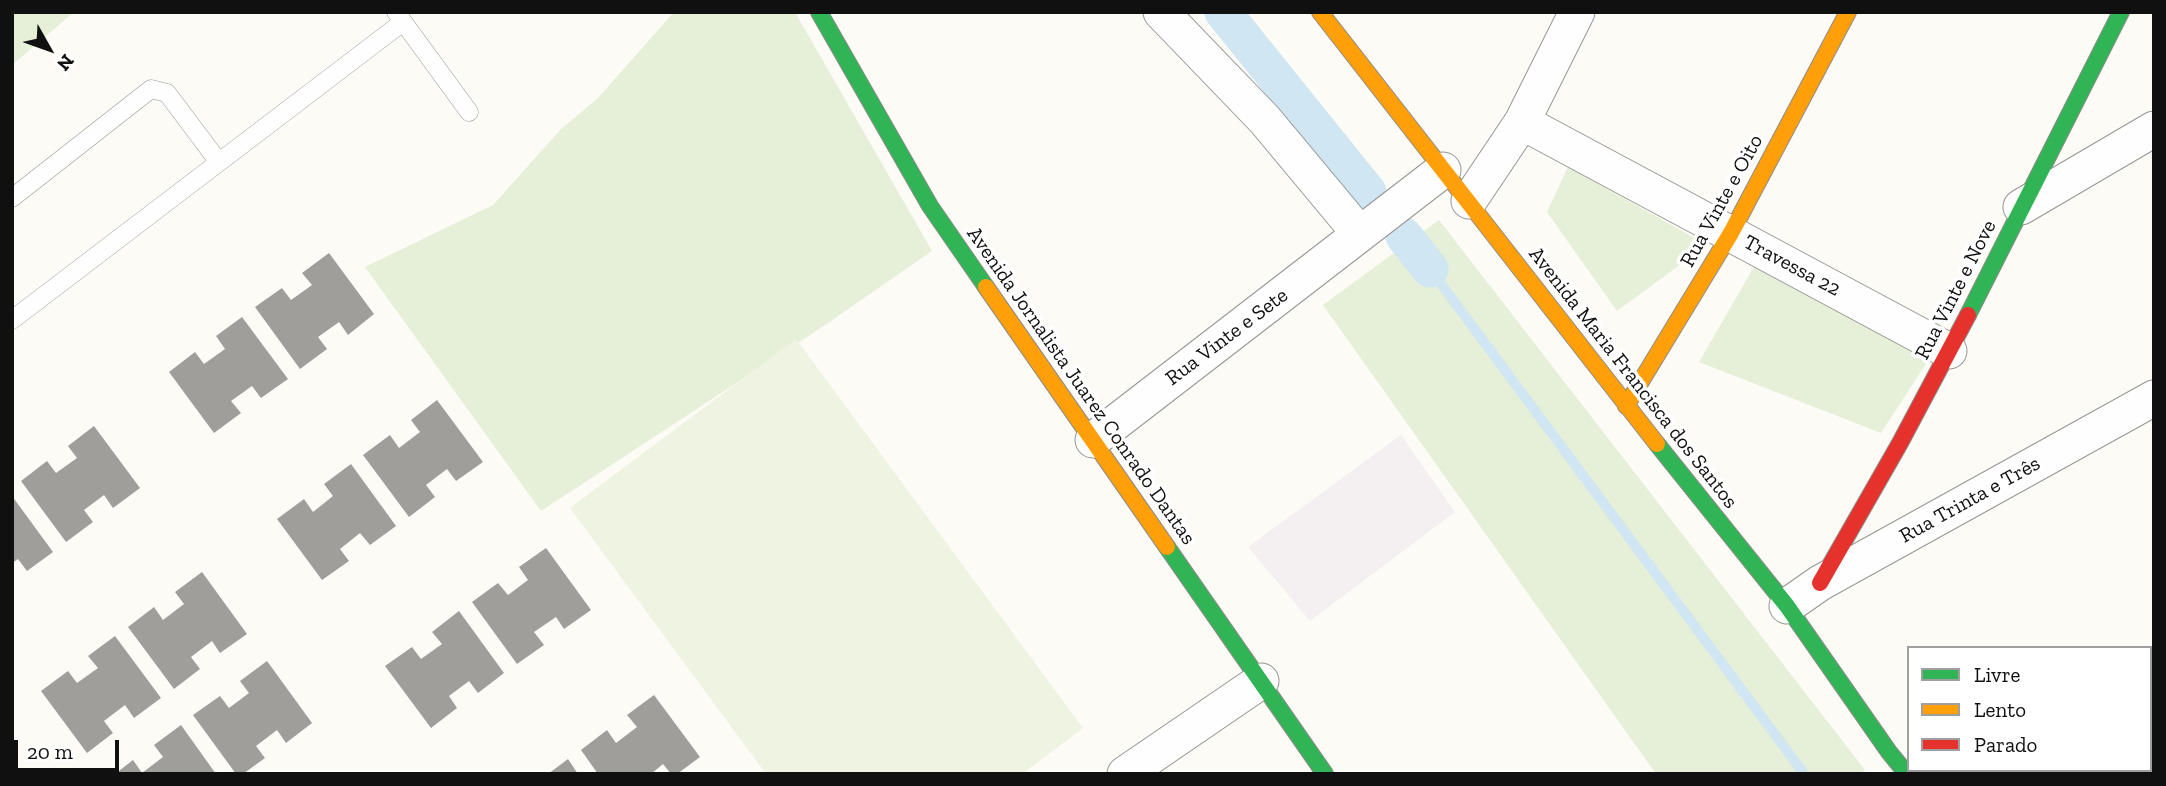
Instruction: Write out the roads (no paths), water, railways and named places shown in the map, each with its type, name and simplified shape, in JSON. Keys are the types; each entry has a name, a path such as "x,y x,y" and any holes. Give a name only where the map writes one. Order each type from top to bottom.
{"street":[{"name":"Avenida Jornalista Juarez Conrado Dantas","path":"819,12 930,206 1325,774"},
{"path":"1161,12 1265,120 1360,234"},
{"name":"Avenida Maria Francisca dos Santos","path":"1320,12 1626,407 1787,606 1907,774"},
{"path":"1469,201 1522,122 1577,12"},
{"name":"Rua Vinte e Oito","path":"1626,407 1731,233 1848,12"},
{"name":"Rua Vinte e Nove","path":"1820,583 1950,351 2121,12"},
{"name":"Travessa 22","path":"1522,122 1950,351"},
{"path":"2021,207 2154,130"},
{"name":"Rua Vinte e Sete","path":"1093,440 1443,170"},
{"name":"Rua Trinta e Três","path":"1787,606 1820,583 2154,398"},
{"path":"1125,774 1261,681"}],"lane":[{"path":"12,320 399,17 469,112"},
{"path":"12,198 151,89 167,93 218,161"}],"waterway":[{"path":"1223,12 1368,192"},
{"path":"1404,236 1430,269"},
{"path":"1430,269 1802,771"}]}
